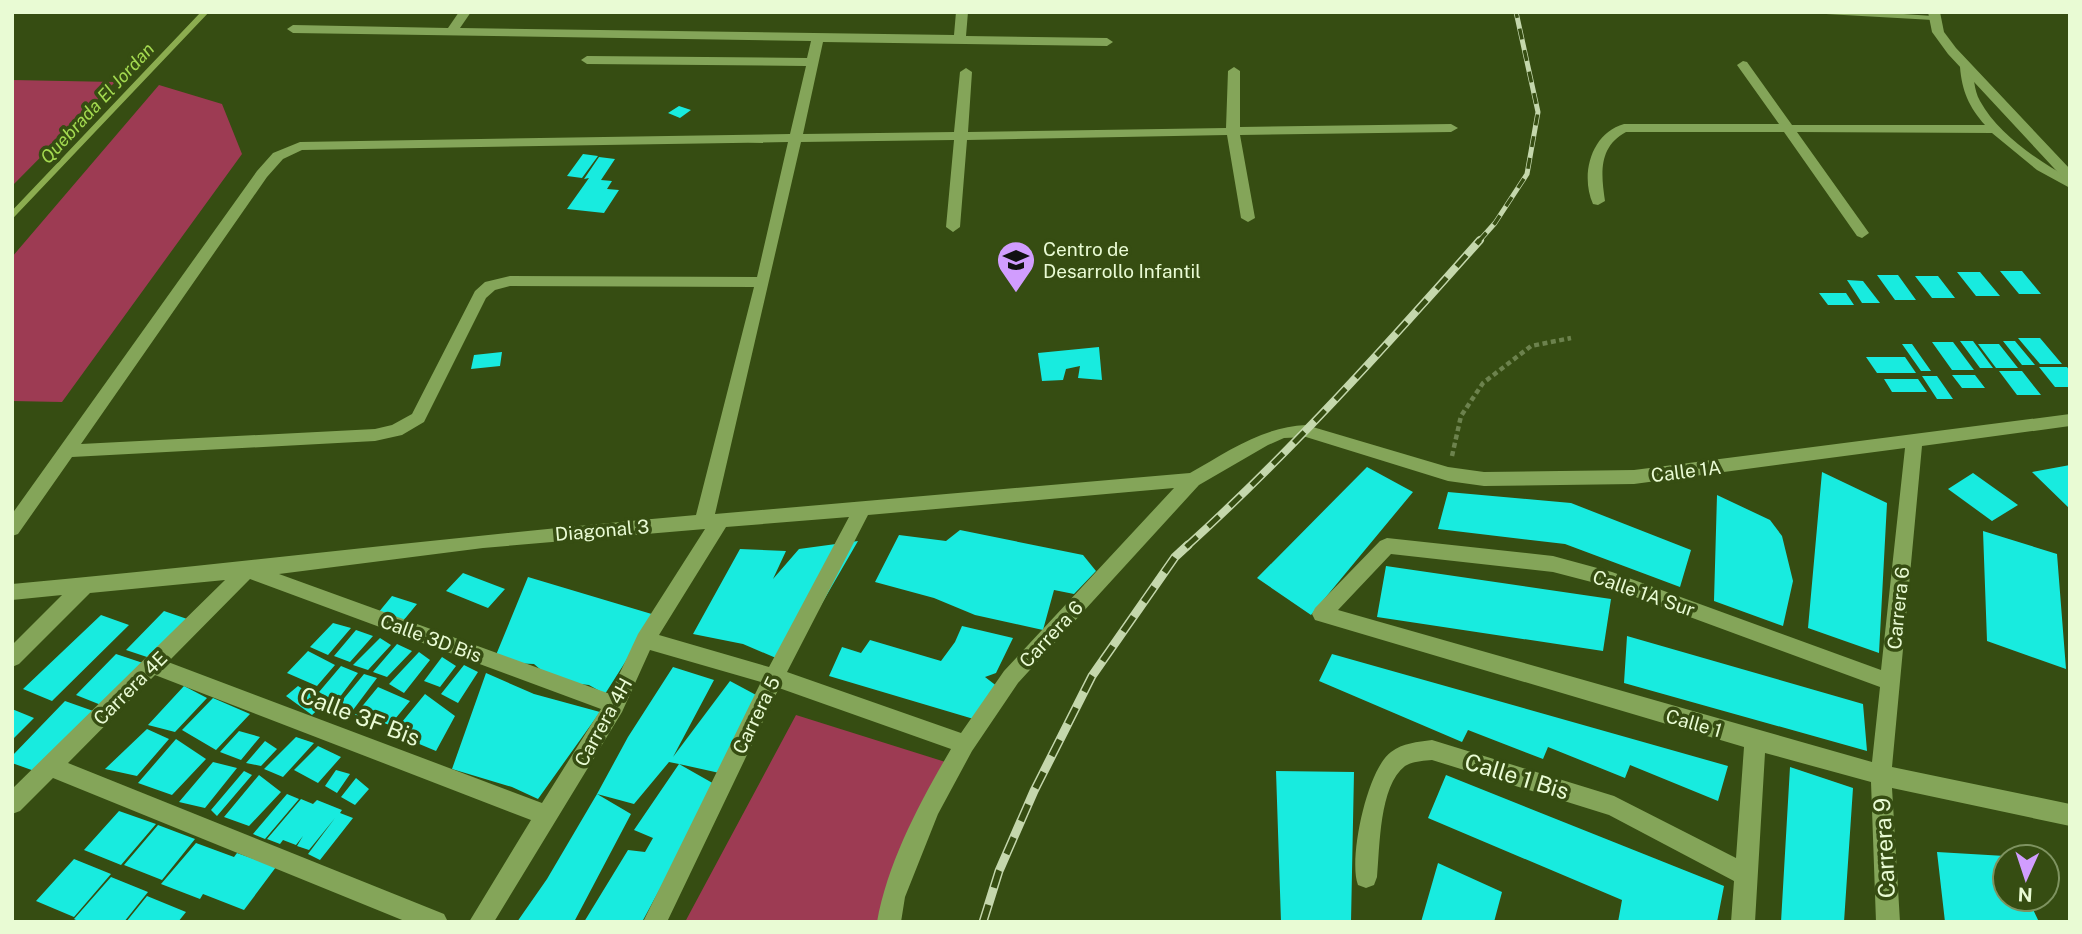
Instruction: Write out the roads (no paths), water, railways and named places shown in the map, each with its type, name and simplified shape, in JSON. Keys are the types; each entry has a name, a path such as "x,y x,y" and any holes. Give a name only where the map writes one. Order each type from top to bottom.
{"street":[{"path":"452,31 466,12"},
{"path":"960,39 962,12"},
{"path":"1933,15 1938,32 1966,67 2070,177"},
{"path":"293,29 1107,41"},
{"name":"Carrera 4H","path":"481,922 615,705 645,640 712,520 818,38"},
{"path":"587,60 813,62"},
{"path":"1743,65 1862,233"},
{"path":"1966,67 1969,91 1995,129 2025,155 2070,184"},
{"path":"1234,71 1233,131 1248,218"},
{"path":"953,227 966,72"},
{"path":"12,529 262,174 287,151 300,146 1451,128"},
{"path":"1598,201 1594,166 1607,139 1617,130 1995,129"},
{"path":"68,451 375,435 396,431 418,418 480,295 490,286 510,281 763,282"},
{"name":"Calle 1A","path":"1306,431 1448,474 1485,479 1634,477 2070,420"},
{"name":"Carrera 6","path":"889,922 893,897 929,808 965,744 1011,677 1193,480 1262,440 1283,432 1306,431"},
{"name":"Carrera 6","path":"1881,775 1914,441"},
{"name":"Diagonal 3","path":"12,593 247,570 483,541 1193,480"},
{"name":"Carrera 5","path":"655,922 774,677 862,510"},
{"name":"Calle 1A Sur","path":"1387,546 1553,564 1605,578 1891,682"},
{"name":"Calle 1","path":"1387,546 1322,614 1755,741 1881,775 2070,814"},
{"name":"Carrera 4E","path":"12,804 247,570"},
{"name":"Calle 3D Bis","path":"247,570 615,705"},
{"path":"12,658 85,585"},
{"path":"645,640 774,677 965,744"},
{"name":"Calle 3F Bis","path":"152,665 548,816"},
{"path":"1743,922 1755,741"},
{"name":"Calle 1 Bis","path":"1366,877 1377,792 1388,769 1407,753 1432,750 1614,806 1746,875"},
{"path":"52,767 436,922"},
{"name":"Carrera 9","path":"1881,775 1888,922"}],"lane":[{"path":"1826,12 1933,15"}],"waterway":[{"name":"Quebrada El Jordan","path":"12,215 205,12"}],"railway":[{"path":"1479,241 1495,223 1527,174 1538,112 1516,12"},
{"path":"1186,547 1301,436 1480,240"},
{"path":"983,922 999,871 1034,791 1092,676 1175,557 1188,545"}],"place":[{"name":"Centro de Desarrollo Infantil","path":"1016,294"}]}
